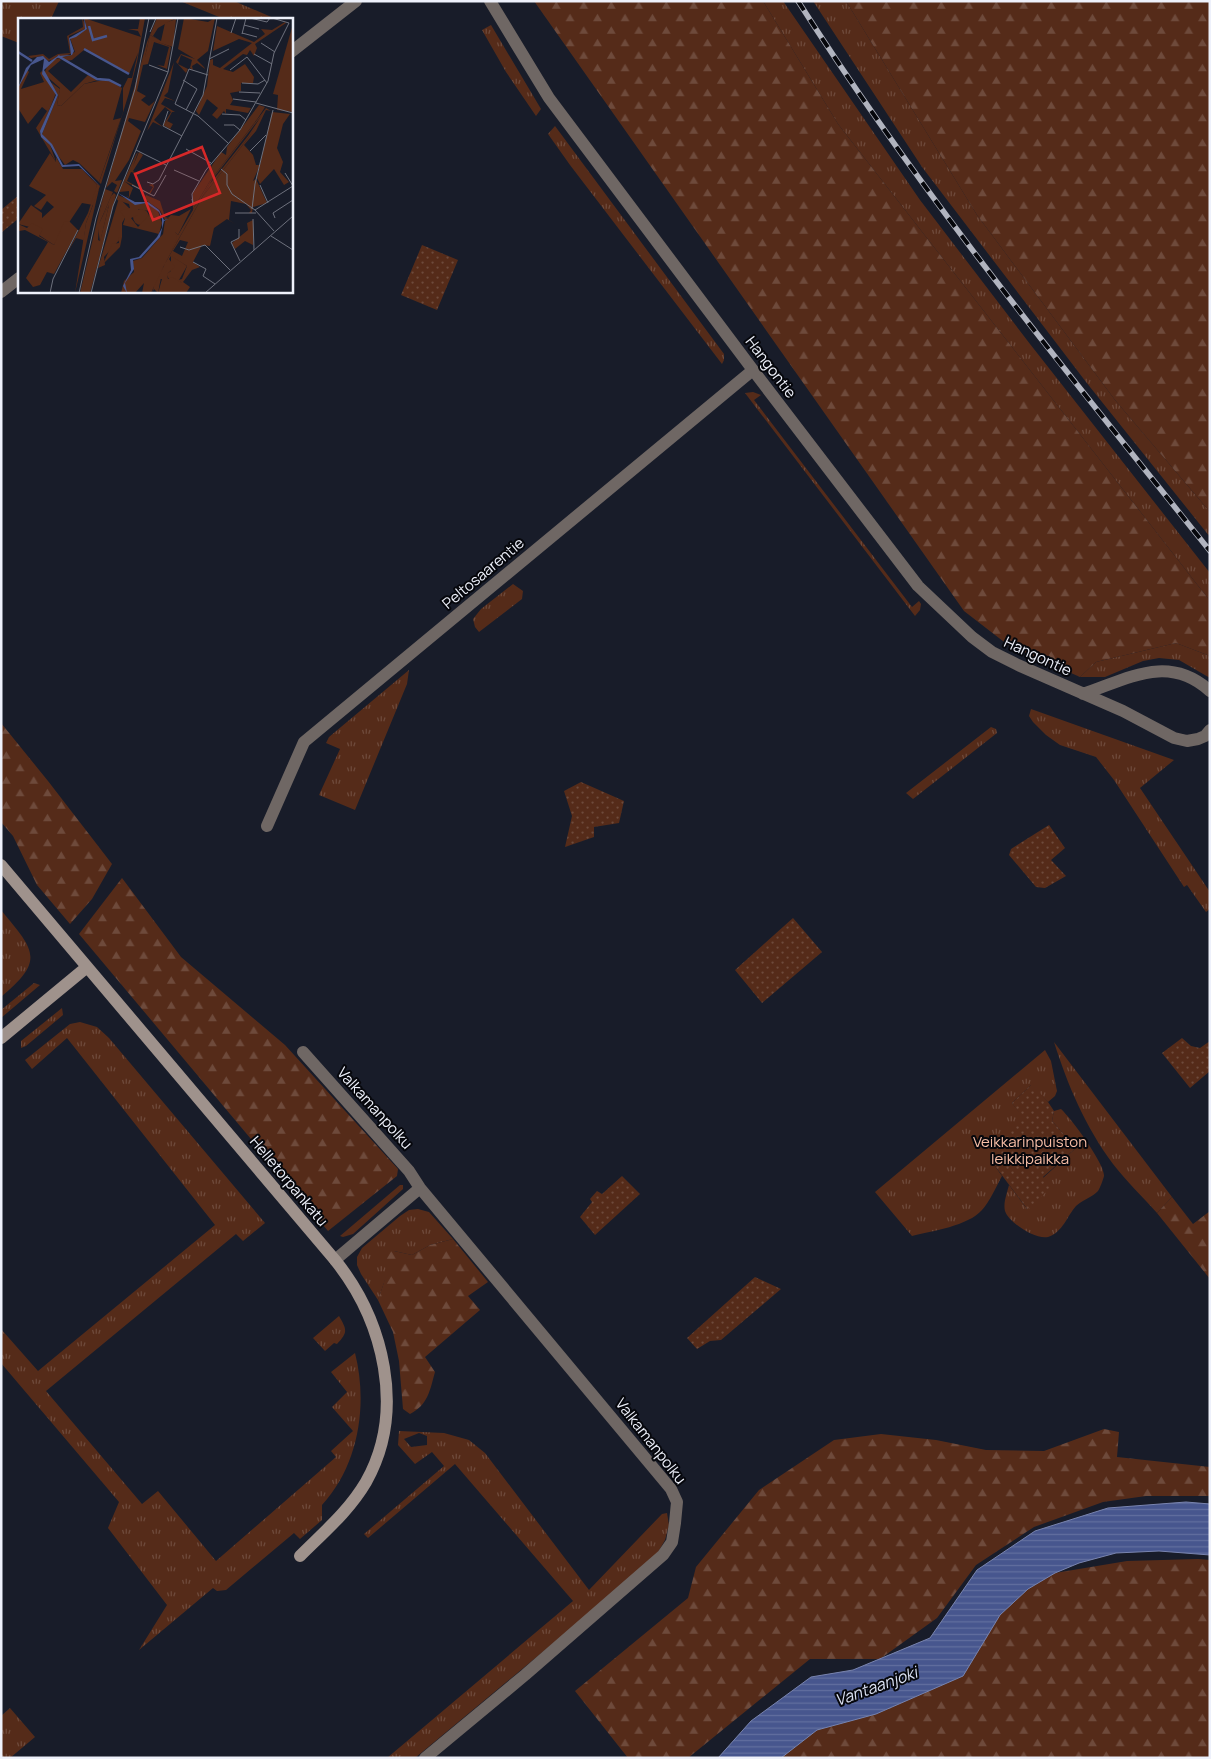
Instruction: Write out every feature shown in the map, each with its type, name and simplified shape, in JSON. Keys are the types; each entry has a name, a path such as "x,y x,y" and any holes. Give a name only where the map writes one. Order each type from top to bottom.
{"street":[{"path":"292,51 356,1"},
{"name":"Hangontie","path":"490,1 549,98 918,586 972,637 992,652 1123,711 1174,738 1187,741 1198,739 1205,736 1210,730"},
{"path":"1,292 18,279"},
{"name":"Peltosaarentie","path":"267,826 304,742 753,370"},
{"name":"Hangontie","path":"1082,694 1140,674 1168,670 1192,678 1210,691"},
{"name":"Helletorpankatu","path":"1,865 335,1260 362,1300 374,1326 381,1350 387,1406 384,1434 377,1457 366,1481 346,1512 300,1556"},
{"path":"1,1038 87,967"},
{"name":"Valkamanpolku","path":"303,1052 409,1171 420,1188 671,1489 677,1502 672,1542 663,1554 525,1675 425,1758"},
{"path":"335,1260 420,1188"}],"green space":[{"path":"1,1 59,1 51,18 18,18 18,43 1,36"},
{"path":"180,1 234,1 274,18 222,18"},
{"path":"534,1 763,1 838,124 1210,601 1210,656 1176,643 1096,662 1080,677 1008,645 964,611"},
{"path":"763,1 783,1 920,200 1030,344 1210,573 1210,601 838,124"},
{"path":"813,1 846,1 977,215 1115,400 1210,512 1210,537 1086,382 922,167"},
{"path":"846,1 1210,1 1210,512 1115,400 977,215"},
{"path":"491,25 541,109 536,116 506,72 482,30"},
{"path":"555,126 724,354 722,364 548,134"},
{"path":"18,196 18,219 1,233 1,210"},
{"path":"422,245 458,260 437,310 401,295"},
{"path":"753,392 761,395 754,400 912,607 919,601 921,604 920,610 915,616 745,393"},
{"path":"513,584 523,591 522,599 479,632 475,627 473,619 481,609"},
{"path":"1176,643 1210,656 1210,678 1179,660 1159,658 1143,661 1105,677 1080,677 1096,662"},
{"path":"409,670 407,684 355,810 319,795 340,749 326,743 329,737"},
{"path":"1031,709 1174,760 1140,788 1210,892 1210,909 1206,912 1187,885 1184,887 1114,780 1096,757 1060,745 1046,735 1029,716"},
{"path":"1,723 112,864 92,899 70,924 37,885 13,836 1,822"},
{"path":"991,727 996,729 997,733 913,799 906,793"},
{"path":"581,782 624,801 619,823 594,827 594,837 565,847 572,816 564,791"},
{"path":"1049,825 1065,848 1051,860 1066,876 1045,888 1036,887 1009,855 1011,849"},
{"path":"122,878 181,957 285,1045 398,1169 397,1176 328,1231 79,934"},
{"path":"1,910 21,935 30,955 25,973 1,997"},
{"path":"793,918 822,952 762,1003 735,970"},
{"path":"34,983 40,985 1,1018 1,1010"},
{"path":"62,1008 63,1015 26,1046 21,1048 21,1041"},
{"path":"80,1022 97,1027 109,1038 265,1223 243,1241 236,1234 46,1391 142,1504 158,1491 216,1561 336,1457 331,1451 353,1431 332,1407 347,1392 331,1372 355,1353 361,1393 357,1433 352,1453 345,1472 335,1489 322,1505 322,1520 300,1539 294,1533 226,1590 217,1591 213,1588 139,1650 167,1605 108,1528 119,1502 1,1363 1,1329 38,1371 215,1225 67,1038 32,1069 25,1060 70,1024"},
{"path":"1182,1038 1191,1046 1200,1048 1210,1041 1210,1071 1190,1088 1162,1053"},
{"path":"1054,1042 1172,1197 1157,1213 1118,1170 1103,1150 1071,1090"},
{"path":"1045,1050 1051,1061 1057,1091 1055,1096 1048,1102 1031,1085 1012,1103 1023,1117 992,1162 1002,1176 985,1206 976,1216 959,1224 912,1236 875,1192"},
{"name":"Veikkarinpuiston leikkipaikka","path":"1032,1084 1054,1111 1052,1121 1076,1148 1043,1177 1051,1187 1028,1210 992,1162 989,1147 1022,1117 1012,1103"},
{"path":"1061,1109 1093,1152 1103,1170 1104,1176 1098,1191 1076,1206 1053,1235 1043,1237 1024,1230 1012,1221 1005,1211 1005,1201 1009,1185 1027,1209 1043,1178 1076,1148 1052,1121 1054,1111"},
{"path":"622,1176 640,1194 595,1235 580,1217 592,1202 590,1199 597,1191 602,1194"},
{"path":"400,1185 403,1185 403,1189 353,1234 340,1236"},
{"path":"1172,1197 1193,1224 1210,1211 1210,1279 1157,1213"},
{"path":"418,1209 429,1212 453,1239 430,1245 412,1255 394,1251 386,1264 386,1277 378,1300 361,1274 357,1265 357,1257 362,1248 400,1216 409,1210"},
{"path":"453,1239 488,1282 468,1296 480,1310 425,1357 435,1372 430,1391 425,1402 410,1414 403,1409 399,1361 393,1332 378,1300 386,1271 382,1252 394,1251 412,1255 430,1245"},
{"path":"755,1277 781,1289 721,1340 710,1341 697,1349 687,1338"},
{"path":"339,1316 345,1328 345,1334 337,1344 334,1343 325,1351 313,1338"},
{"path":"1104,1429 1119,1432 1117,1457 1210,1467 1210,1496 1146,1496 1103,1502 1034,1527 976,1565 937,1618 880,1659 810,1659 688,1758 628,1758 575,1691 688,1598 696,1567 759,1490 834,1440 881,1434 936,1440 986,1450 1044,1451"},
{"path":"399,1431 444,1433 469,1440 485,1453 589,1590 662,1514 667,1513 669,1525 665,1540 657,1554 616,1591 415,1758 387,1758 573,1601 455,1464 368,1538 364,1534 444,1466 432,1452 415,1464 398,1445","holes":["419,1433 427,1436 427,1445 411,1447 404,1439"]},
{"path":"1210,1560 1210,1758 781,1758 817,1730 876,1714 963,1676 1000,1615 1028,1589 1055,1573 1127,1561"},
{"path":"10,1708 35,1737 10,1758 1,1758 1,1716"}],"water":[{"name":"Vantaanjoki","path":"1186,1502 1210,1504 1210,1555 1159,1551 1116,1553 1079,1563 1055,1573 1028,1589 1000,1615 963,1676 876,1714 817,1730 781,1758 718,1758 751,1721 811,1677 853,1670 930,1638 977,1570 1035,1531 1108,1508"}],"railway":[{"path":"798,1 894,144 996,282 1210,551"}]}
